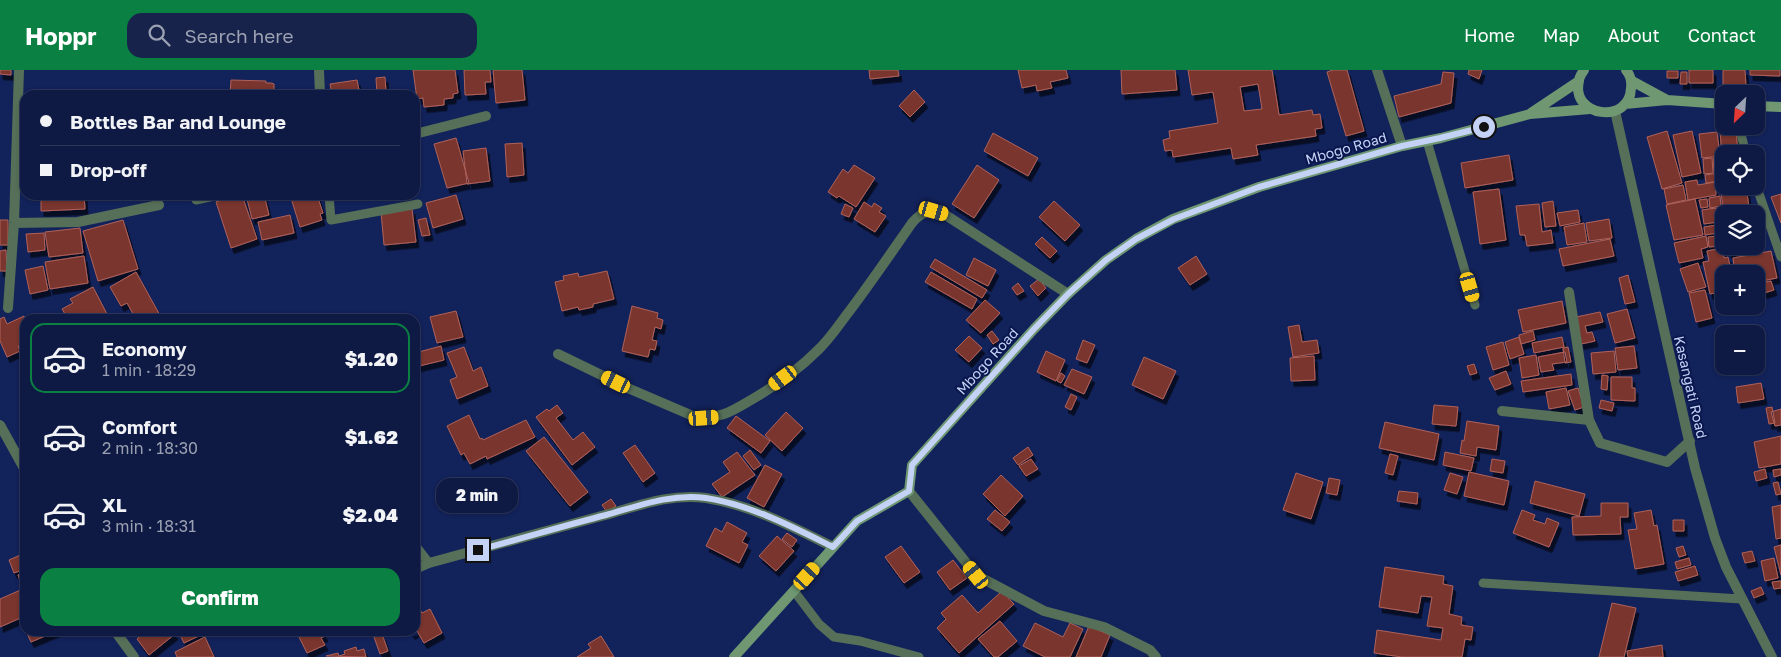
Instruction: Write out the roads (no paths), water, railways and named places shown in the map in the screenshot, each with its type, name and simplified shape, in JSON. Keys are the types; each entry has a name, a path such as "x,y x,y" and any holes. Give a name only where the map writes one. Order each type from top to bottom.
{"main road":[{"path":"1584,70 1578,81 1578,91 1590,109"},
{"path":"1626,70 1632,81 1667,100"},
{"name":"Mbogo Road","path":"1530,114 1578,81"},
{"path":"1615,111 1625,104 1631,94 1632,81"},
{"path":"1625,104 1667,100 1715,103"},
{"path":"1765,106 1781,107"},
{"name":"Mbogo Road","path":"909,491 912,465 1034,329 1068,294 1106,260 1136,239 1174,219 1259,187 1402,146 1530,114 1590,109 1603,113 1615,111"},
{"path":"734,657 857,521 909,491"}],"street":[{"path":"8,308 14,223 19,70"},
{"path":"319,70 320,90"},
{"path":"1377,70 1402,146"},
{"name":"Kasangati Road","path":"1615,111 1695,468 1715,538 1741,599 1772,657"},
{"path":"420,133 486,116"},
{"path":"14,223 78,222 159,205"},
{"path":"558,354 630,389 693,416 704,418 718,417 770,388 818,351 862,295 912,223 924,211 944,214 1068,294"},
{"path":"1569,292 1589,420 1600,443 1667,462 1690,441"},
{"path":"1502,411 1589,420"},
{"path":"0,425 20,461"},
{"path":"909,491 976,575 1044,611 1104,627 1150,650 1156,657"},
{"path":"420,567 666,498 705,498 731,504 789,525 833,547"},
{"path":"119,636 134,657"}],"lane":[{"path":"1427,141 1475,305"},
{"path":"1759,195 1781,258"},
{"path":"329,200 331,220 418,204"},
{"path":"420,551 429,563"},
{"path":"1483,583 1741,599"},
{"path":"794,591 819,624 834,637 860,641 919,657"}]}
